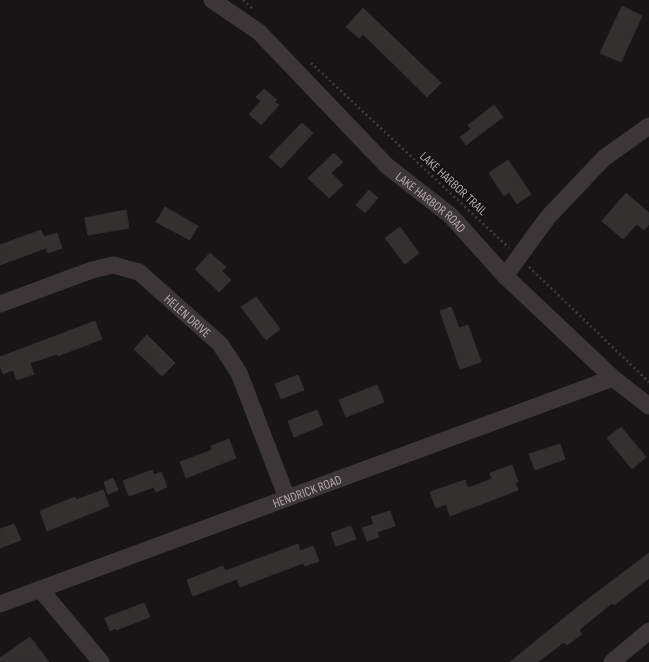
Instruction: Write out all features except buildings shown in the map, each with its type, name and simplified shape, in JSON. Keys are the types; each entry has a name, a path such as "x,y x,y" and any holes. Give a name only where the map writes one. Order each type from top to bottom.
{"street":[{"name":"LAKE HARBOR ROAD","path":"212,0 264,37 387,166 451,216 505,276 613,378 642,399 649,406"},
{"path":"505,276 548,217 604,158 649,126"},
{"name":"HELEN DRIVE","path":"0,304 92,270 113,265 139,272 220,344 239,373 287,498"},
{"name":"HENDRICK ROAD","path":"0,604 613,378"},
{"path":"40,589 101,662"},
{"path":"612,662 649,631"}],"path":[{"path":"243,0 255,11"},
{"name":"LAKE HARBOR TRAIL","path":"306,59 519,257 649,382"}]}
